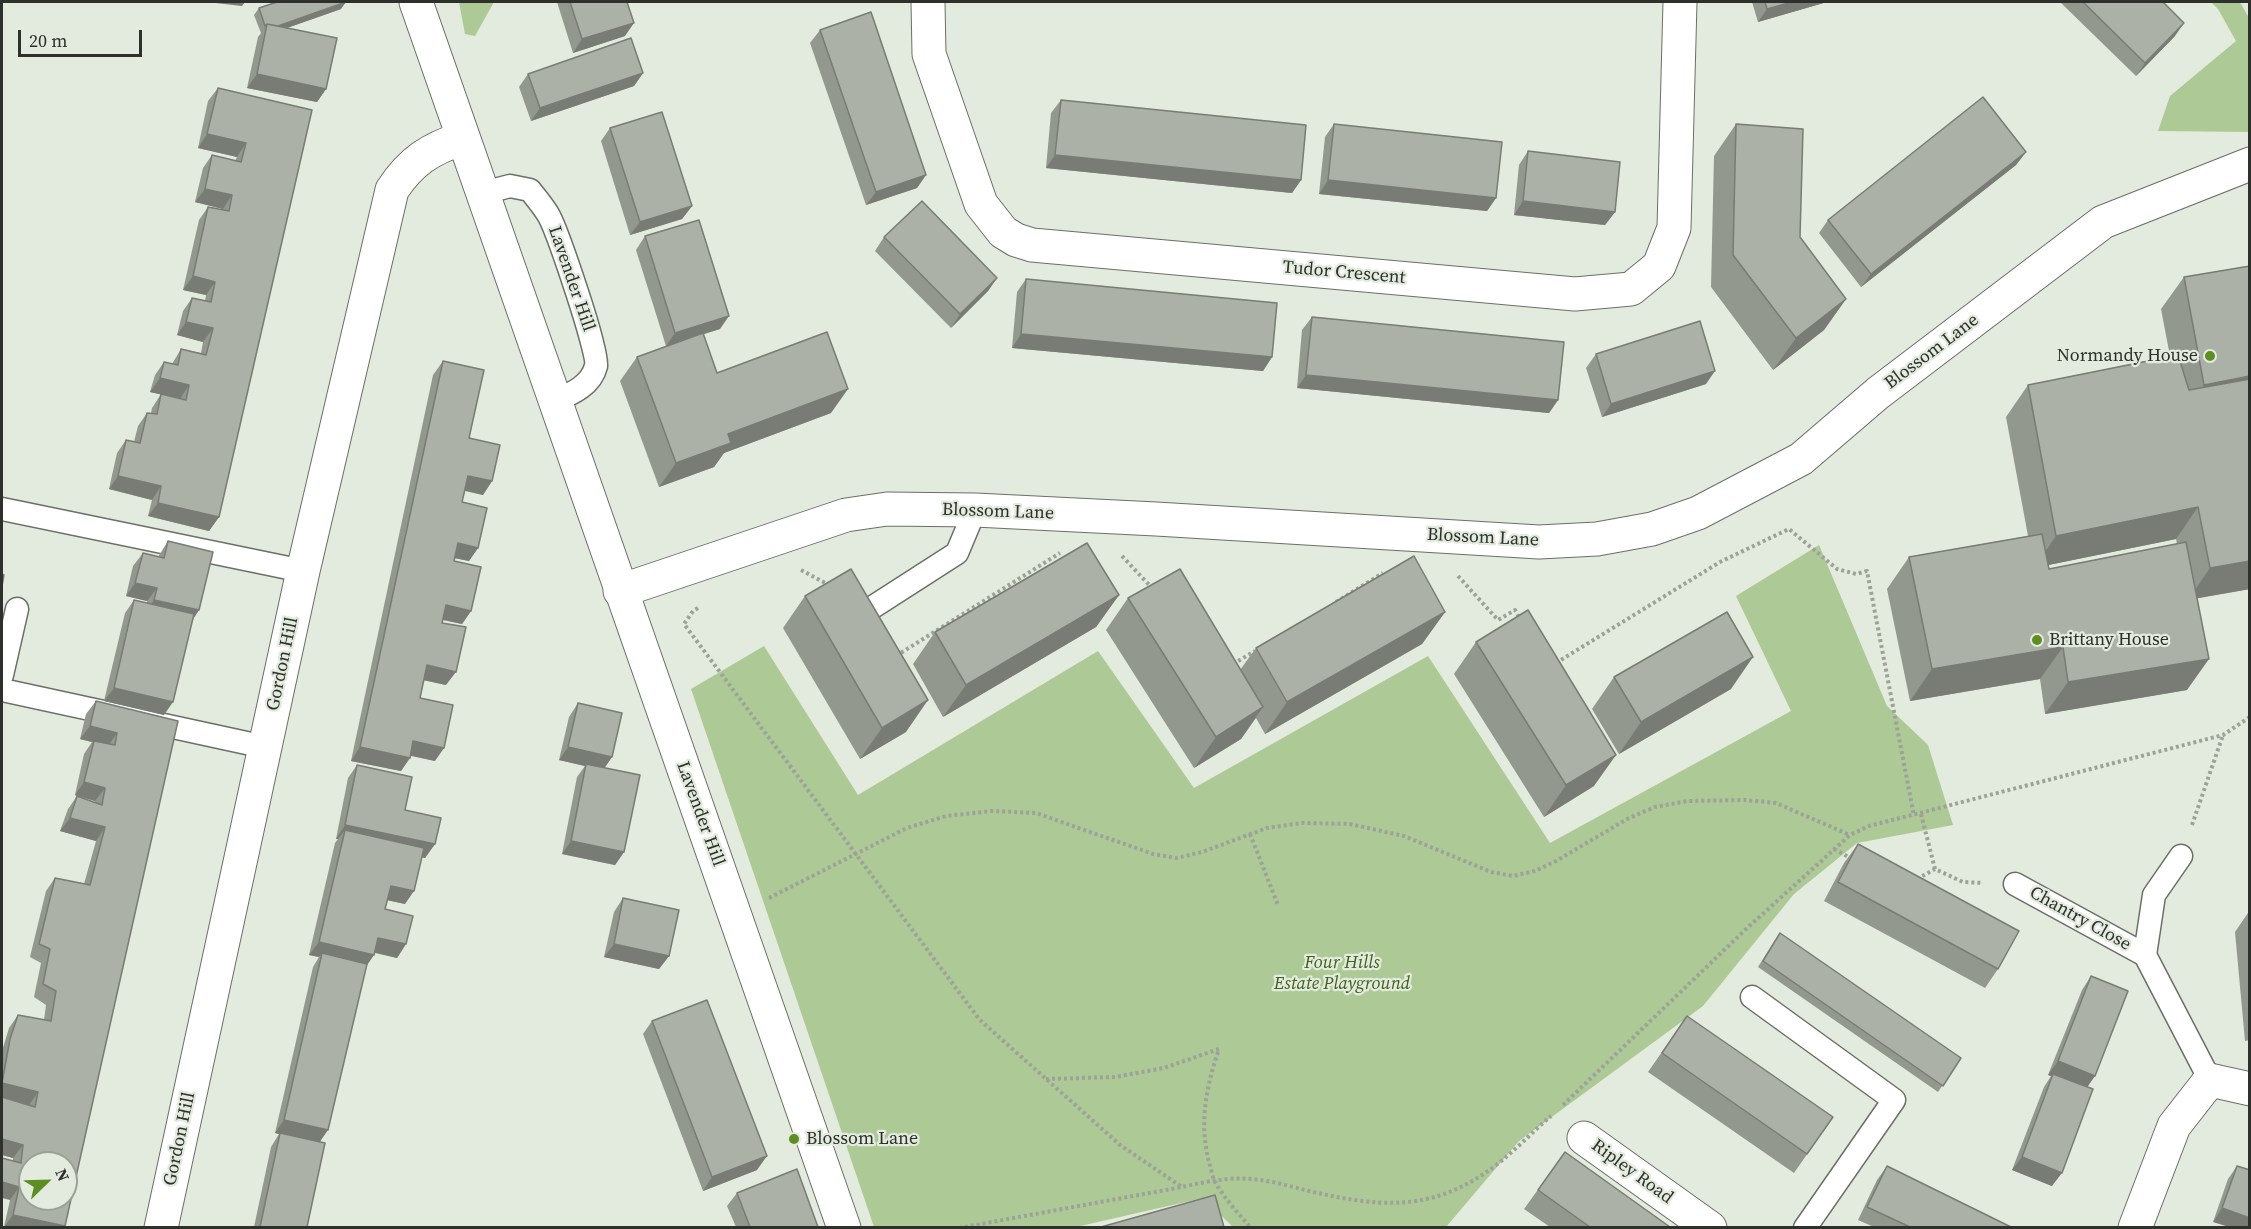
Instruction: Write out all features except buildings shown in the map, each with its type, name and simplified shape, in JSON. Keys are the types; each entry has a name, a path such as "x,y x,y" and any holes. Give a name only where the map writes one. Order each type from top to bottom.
{"street":[{"name":"Lavender Hill","path":"416,2 844,1227"},
{"name":"Tudor Crescent","path":"928,2 929,54 981,204 1003,232 1016,240 1032,245 1575,294 1631,288 1659,266 1674,228 1680,2"},
{"name":"Gordon Hill","path":"161,1227 303,571 392,190 402,174 421,157 440,146 463,138"},
{"name":"Blossom Lane","path":"620,591 846,515 887,509 975,510 1539,542 1597,538 1652,529 1698,513 1801,459 1878,393 2103,222 2250,164"},
{"path":"2135,1227 2174,1126 2210,1080 2250,1089"},
{"name":"Ripley Road","path":"1584,1138 1710,1227"}],"lane":[{"name":"Lavender Hill","path":"483,194 510,186 530,190 549,217 577,294 594,345 596,366 587,382 576,391 555,401"},
{"path":"2,509 303,571"},
{"path":"873,607 957,554 975,510"},
{"path":"2,675 17,609"},
{"path":"2,690 265,747"},
{"name":"Chantry Close","path":"2145,955 2154,895 2181,856"},
{"name":"Chantry Close","path":"2015,884 2145,955 2210,1080"},
{"path":"1752,997 1894,1100 1805,1227"}],"path":[{"path":"1549,668 1720,562 1789,529 1838,569 1856,574 1868,571 1914,816"},
{"path":"1115,548 1159,597"},
{"path":"889,660 1062,552"},
{"path":"696,565 709,601 693,611 684,624 979,1019 1120,1145 1182,1187"},
{"path":"795,566 831,586"},
{"path":"1332,604 1391,568"},
{"path":"1456,574 1498,620 1515,610 1521,620"},
{"path":"1224,669 1263,646"},
{"path":"959,1227 1182,1187 1214,1179 1259,1180 1335,1197 1383,1204 1412,1203 1447,1193 1485,1173 1559,1109 1745,930 1850,835 1869,826 2223,735 2250,717"},
{"path":"2181,856 2223,735"},
{"path":"736,915 907,828 946,816 992,811 1036,813 1153,854 1177,858 1202,852 1267,828 1302,823 1350,824 1404,836 1491,872 1513,876 1535,871 1556,861 1646,810 1687,801 1745,800 1776,803 1850,835"},
{"path":"1921,814 1935,869"},
{"path":"1250,834 1278,905"},
{"path":"1834,849 1854,860"},
{"path":"1914,880 1935,869"},
{"path":"1935,869 1963,882 2015,884"},
{"path":"1046,1079 1115,1077 1154,1070 1219,1049 1209,1078 1203,1118 1205,1147 1214,1179 1235,1210 1251,1227"}],"green space":[{"path":"459,2 494,2 475,36 465,34"},
{"path":"2211,2 2240,2 2249,18 2249,132 2158,131 2170,96 2236,41 2218,9"},
{"name":"Four Hills Estate Playground","path":"1819,545 1887,706 1928,745 1953,825 1857,843 1794,894 1703,1006 1519,1141 1446,1227 1233,1227 1203,1198 1076,1227 874,1227 691,689 764,646 858,795 1098,651 1194,788 1428,656 1550,843 1791,711 1736,596"}],"place":[{"name":"Normandy House","path":"2210,356"},
{"name":"Brittany House","path":"2037,640"},
{"name":"Blossom Lane","path":"794,1139"}]}
